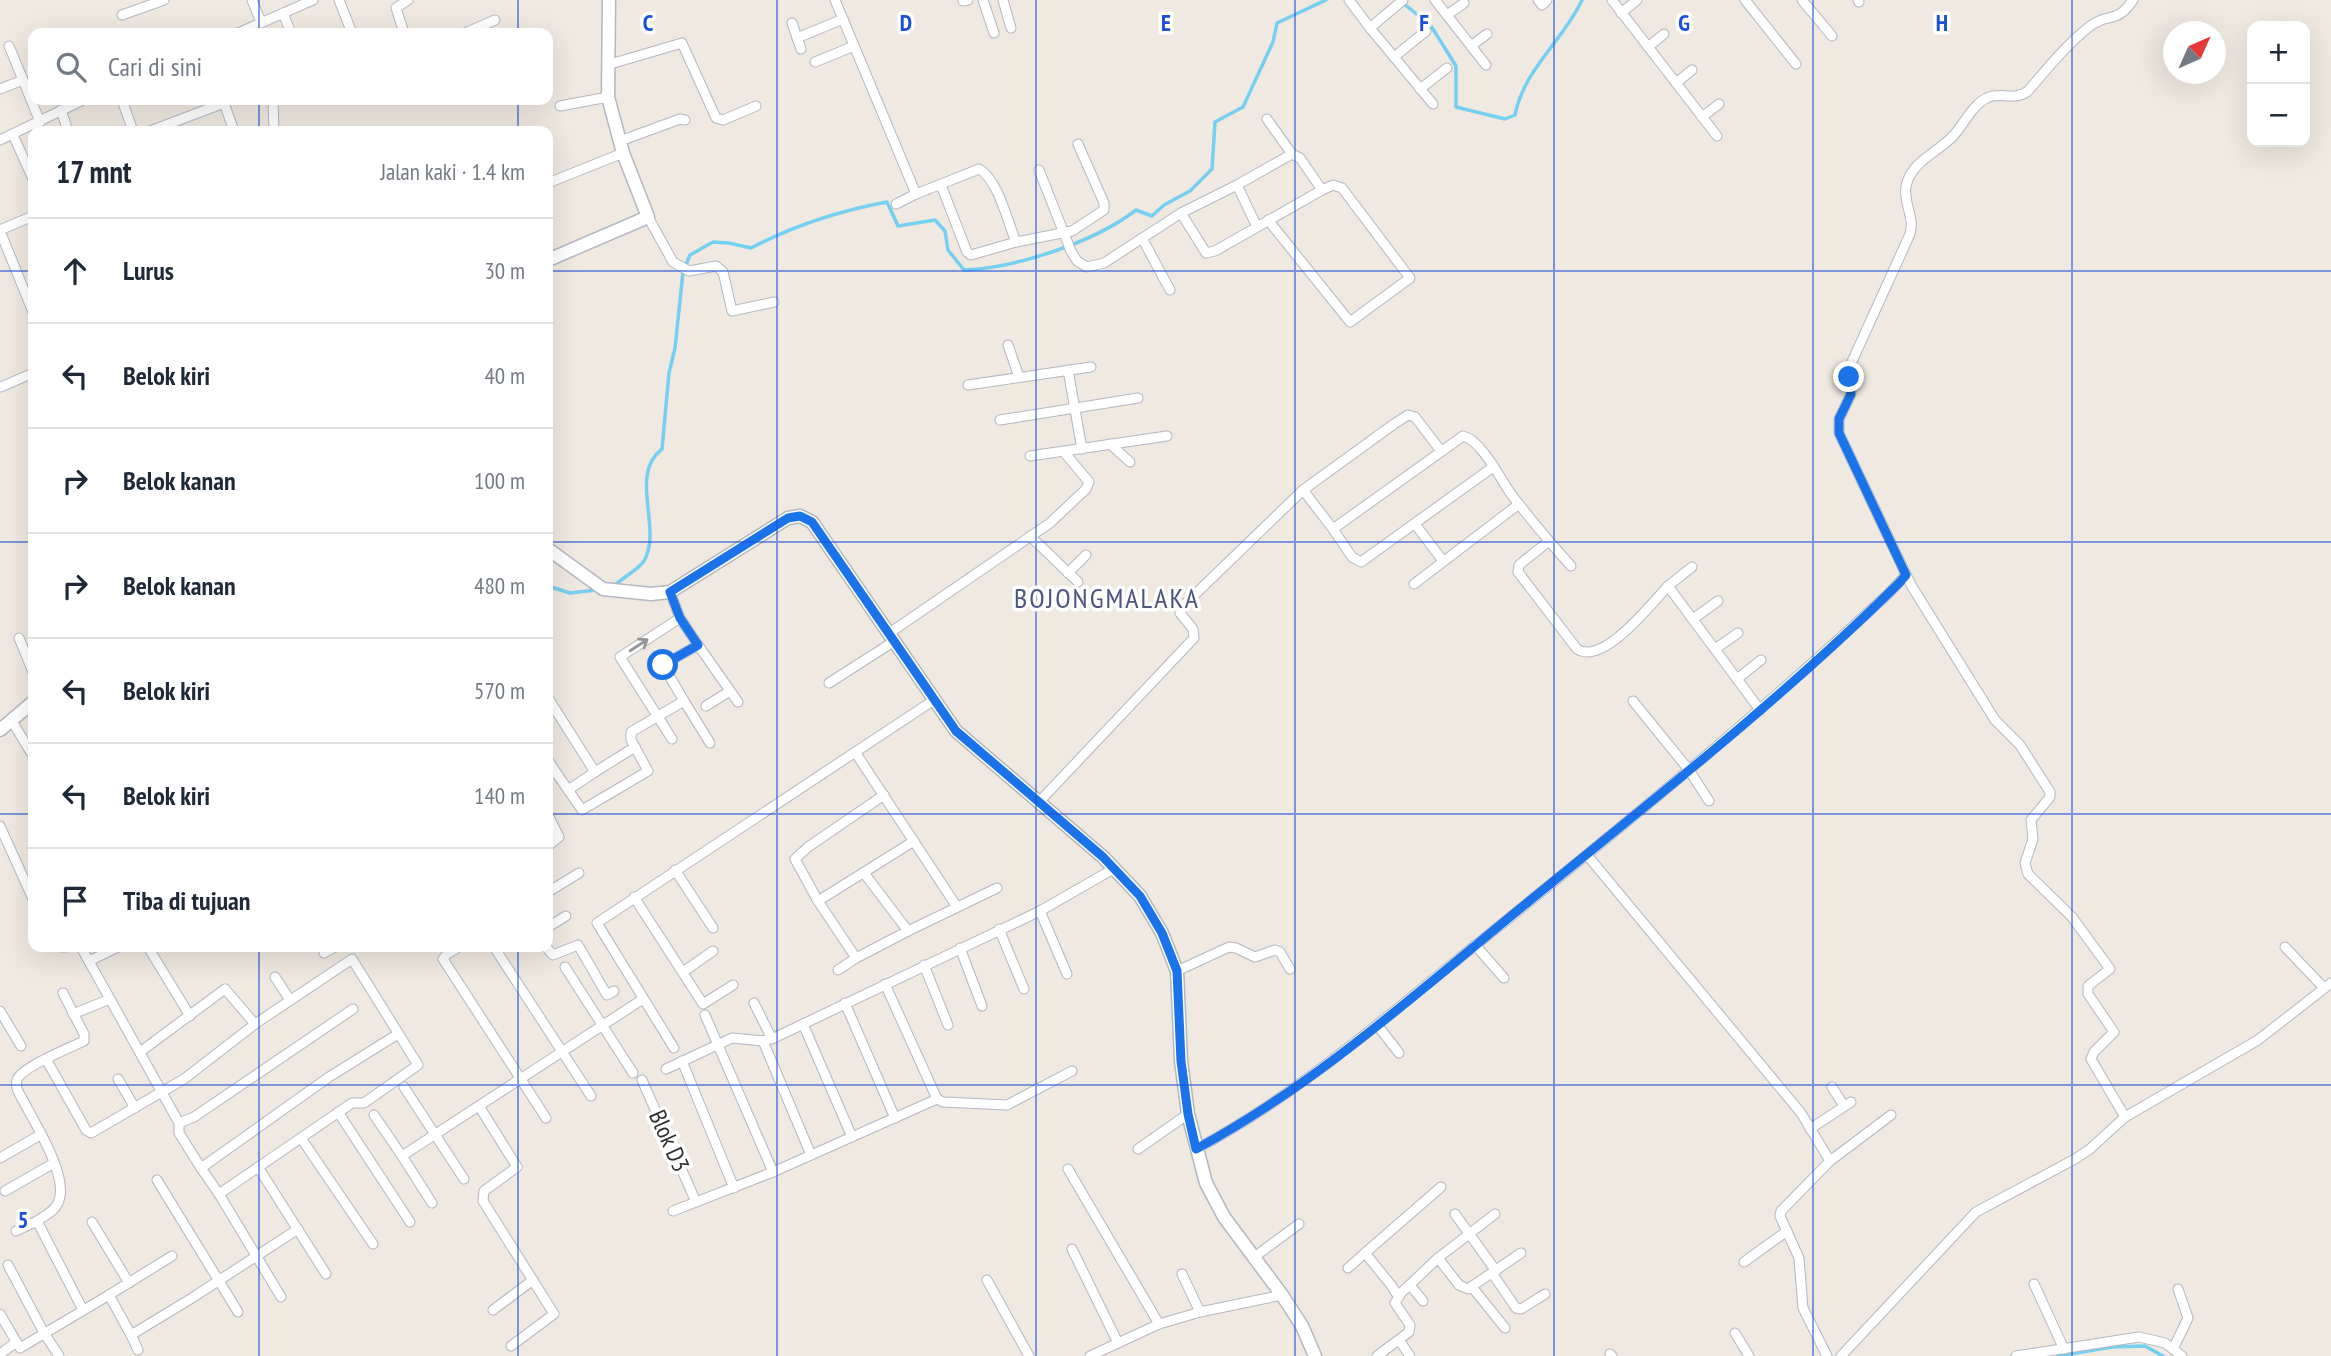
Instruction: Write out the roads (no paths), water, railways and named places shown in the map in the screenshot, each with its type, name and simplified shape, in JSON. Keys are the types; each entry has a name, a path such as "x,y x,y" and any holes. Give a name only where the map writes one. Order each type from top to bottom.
{"street":[{"path":"122,15 164,0"},
{"path":"252,0 261,22"},
{"path":"248,28 313,0"},
{"path":"339,0 350,28"},
{"path":"402,28 396,8 408,0"},
{"path":"609,0 608,96 622,147 648,217 673,262 689,271 716,265 720,267 731,310 734,312 774,302"},
{"path":"835,0 916,194"},
{"path":"983,0 994,33"},
{"path":"1003,0 1012,29"},
{"path":"1349,0 1433,104"},
{"path":"1435,0 1486,65"},
{"path":"1538,0 1542,5 1547,0"},
{"path":"1612,0 1717,136"},
{"path":"1621,13 1637,0"},
{"path":"1745,0 1796,64"},
{"path":"1802,0 1832,36"},
{"path":"2125,1117 2091,1059 2094,1052 2114,1032 2088,994 2088,986 2110,969 2072,917 2028,874 2025,867 2033,839 2031,820 2050,797 2050,792 2020,745 1995,720 1906,575 1839,433 1838,425 1851,394 1850,366 1910,234 1912,220 1906,202 1909,176 1915,167 1956,134 1981,102 1993,96 2020,97 2079,35 2100,20 2118,17 2133,0"},
{"path":"1370,28 1399,3"},
{"path":"1447,15 1464,3"},
{"path":"283,13 289,28"},
{"path":"797,38 843,19"},
{"path":"477,28 495,20"},
{"path":"792,23 801,49"},
{"path":"1394,57 1426,31"},
{"path":"1471,46 1487,34"},
{"path":"1648,47 1664,34"},
{"path":"607,65 682,43 716,118 723,120 756,106"},
{"path":"9,46 28,92"},
{"path":"815,62 854,46"},
{"path":"1420,89 1447,68"},
{"path":"1676,83 1692,70"},
{"path":"0,89 23,80"},
{"path":"560,106 608,96"},
{"path":"1702,117 1719,104"},
{"path":"33,105 40,122"},
{"path":"32,126 72,105"},
{"path":"124,105 131,126"},
{"path":"162,126 213,105"},
{"path":"224,105 232,126"},
{"path":"273,105 274,126"},
{"path":"61,110 66,126"},
{"path":"553,181 680,119 685,120"},
{"path":"1267,119 1292,154 1300,158 1322,190"},
{"path":"0,140 28,128"},
{"path":"13,135 28,168"},
{"path":"941,185 963,244 971,255 1016,242 1064,236 1104,210 1104,203 1078,144"},
{"path":"1039,170 1071,251 1077,261 1087,267 1104,263 1181,214 1292,154"},
{"path":"896,204 976,170 984,171 996,191 1016,242"},
{"path":"1237,185 1257,227"},
{"path":"1181,214 1206,253 1215,251 1268,220 1333,185 1342,188 1410,278 1350,322 1268,220"},
{"path":"553,258 648,217"},
{"path":"28,218 0,230 28,300"},
{"path":"1143,238 1170,290"},
{"path":"1009,345 1019,377"},
{"path":"968,385 1091,367"},
{"path":"1068,370 1082,449"},
{"path":"0,390 28,376"},
{"path":"1000,420 1138,398"},
{"path":"1034,799 1194,638 1193,629 1180,613 1182,606 1303,490 1408,415 1415,417 1441,451"},
{"path":"1030,456 1167,436"},
{"path":"1333,529 1463,436 1468,437 1493,467 1519,504 1571,566"},
{"path":"1110,444 1130,462"},
{"path":"829,683 1050,523 1086,489 1089,482 1065,452"},
{"path":"1303,490 1352,557 1361,562 1493,467"},
{"path":"1413,584 1519,504"},
{"path":"553,552 603,589 651,594 670,592 788,518 806,517 816,526 956,731 1115,868 1140,896 1162,933 1177,971 1180,1050 1188,1114 1206,1183 1253,1258 1282,1295 1315,1356"},
{"path":"1415,524 1443,561"},
{"path":"1030,536 1078,582"},
{"path":"1549,541 1519,565 1518,572 1577,649 1583,653 1591,653 1613,642 1668,586 1692,567"},
{"path":"1068,573 1086,555"},
{"path":"1196,1149 1255,1116 1378,1026 1760,710 1872,610 1906,575"},
{"path":"1668,586 1760,710"},
{"path":"670,592 680,618 738,702"},
{"path":"1693,620 1718,601"},
{"path":"672,739 620,657 680,618"},
{"path":"1715,649 1738,632"},
{"path":"19,638 28,660"},
{"path":"698,645 663,665 710,743"},
{"path":"1737,679 1761,660"},
{"path":"706,706 730,691"},
{"path":"674,1048 597,925 599,921 934,700"},
{"path":"553,775 582,810 646,772 648,769 635,747 631,732 684,701"},
{"path":"1633,701 1689,770 1709,801"},
{"path":"553,706 595,772"},
{"path":"0,730 28,707"},
{"path":"12,721 28,748"},
{"path":"568,790 635,747"},
{"path":"855,752 957,907"},
{"path":"856,958 818,901 796,863 796,857 884,795"},
{"path":"0,826 28,877"},
{"path":"553,826 559,837 553,842"},
{"path":"818,901 914,841"},
{"path":"1587,855 1801,1113 1830,1161"},
{"path":"666,1069 732,1038 767,1040 803,1024 1040,911 1115,868"},
{"path":"676,870 713,928"},
{"path":"553,889 579,873"},
{"path":"864,873 908,931"},
{"path":"838,970 908,931 997,888"},
{"path":"634,897 703,1004 733,985"},
{"path":"1040,911 1067,974"},
{"path":"553,923 566,916"},
{"path":"999,929 1024,989"},
{"path":"550,952 553,955 578,945 606,995"},
{"path":"1475,945 1504,978"},
{"path":"1177,971 1229,947 1255,957 1275,950 1290,969"},
{"path":"1841,1356 1976,1212 2075,1159 2125,1117 2258,1040 2328,986 2285,947"},
{"path":"960,948 982,1006"},
{"path":"683,972 713,951"},
{"path":"84,952 179,1123 179,1133 281,1297"},
{"path":"89,961 108,952"},
{"path":"151,952 190,1016"},
{"path":"450,952 443,959 546,1118"},
{"path":"497,952 592,1096"},
{"path":"46,1059 89,1132 184,1079 255,1024 352,960 418,1065 363,1102 356,1101 338,1112 219,1194"},
{"path":"924,965 948,1025"},
{"path":"565,967 632,1073"},
{"path":"275,977 290,1000"},
{"path":"885,984 937,1099 943,1102 1007,1105 1072,1071"},
{"path":"140,1052 225,989 255,1024"},
{"path":"16,1231 52,1212 59,1202 60,1183 54,1163 18,1091 16,1081 20,1074 84,1041 84,1034 63,993"},
{"path":"74,1014 110,999"},
{"path":"402,1156 643,999"},
{"path":"754,1003 811,1155"},
{"path":"845,1003 895,1118"},
{"path":"179,1123 194,1117 352,1009"},
{"path":"0,1011 21,1046"},
{"path":"705,1015 773,1172"},
{"path":"803,1024 852,1137"},
{"path":"1378,1026 1399,1053"},
{"path":"201,1168 329,1077 398,1034"},
{"path":"682,1061 734,1188"},
{"path":"118,1079 135,1108"},
{"name":"Blok D3","path":"642,1080 696,1202"},
{"path":"404,1087 464,1179"},
{"path":"1810,1129 1847,1104 1832,1087"},
{"path":"673,1211 773,1172 937,1099"},
{"path":"479,1106 517,1167 484,1192 483,1201 554,1314 511,1346"},
{"path":"338,1112 410,1222"},
{"path":"1138,1149 1188,1114"},
{"path":"374,1115 432,1203"},
{"path":"1827,1356 1803,1308 1799,1258 1780,1216 1781,1211 1830,1161 1891,1115"},
{"path":"0,1158 40,1135"},
{"path":"301,1138 373,1244"},
{"path":"5,1191 54,1163"},
{"path":"258,1167 326,1274"},
{"path":"1068,1169 1159,1324"},
{"path":"158,1180 238,1312"},
{"path":"1348,1268 1441,1188"},
{"path":"1455,1214 1516,1308 1521,1309 1545,1294"},
{"path":"1377,1356 1409,1332 1410,1326 1395,1305 1398,1296 1438,1258 1495,1214"},
{"path":"37,1221 83,1310"},
{"path":"92,1222 129,1283"},
{"path":"1253,1258 1299,1224"},
{"path":"131,1335 298,1229"},
{"path":"1744,1262 1787,1231"},
{"path":"1072,1249 1118,1343"},
{"path":"1365,1253 1398,1296"},
{"path":"1438,1258 1463,1288 1472,1287 1521,1253"},
{"path":"0,1314 20,1348 172,1256"},
{"path":"8,1265 59,1356"},
{"path":"1182,1275 1200,1312"},
{"path":"493,1310 533,1280"},
{"path":"987,1280 1029,1356"},
{"path":"2034,1284 2064,1349"},
{"path":"1410,1285 1423,1301"},
{"path":"1472,1287 1505,1328"},
{"path":"2173,1349 2188,1318 2178,1289"},
{"path":"110,1295 138,1350"},
{"path":"1097,1355 1159,1324 1200,1312 1282,1295"},
{"path":"1735,1333 1746,1355"},
{"path":"2016,1356 2139,1337 2155,1340 2182,1356"},
{"path":"1399,1340 1410,1356"},
{"path":"0,1354 15,1343"}],"waterway":[{"path":"614,586 644,561 649,548 646,487 652,460 662,449 683,272 690,255 713,242 751,248 817,220 887,202 898,226 935,220 945,231 948,250 964,270 1030,259 1077,243 1119,222 1136,210 1152,216 1164,205 1190,191 1212,169 1215,122 1243,107 1273,42 1277,23 1326,0"},
{"path":"1403,3 1431,26 1456,66 1456,107 1505,119 1515,115 1535,69 1565,29 1582,0"},
{"path":"553,588 570,593 597,590"},
{"path":"2058,1356 2112,1347 2145,1346 2163,1356"}],"district":[{"name":"BOJONGMALAKA","path":"1107,598"}]}
